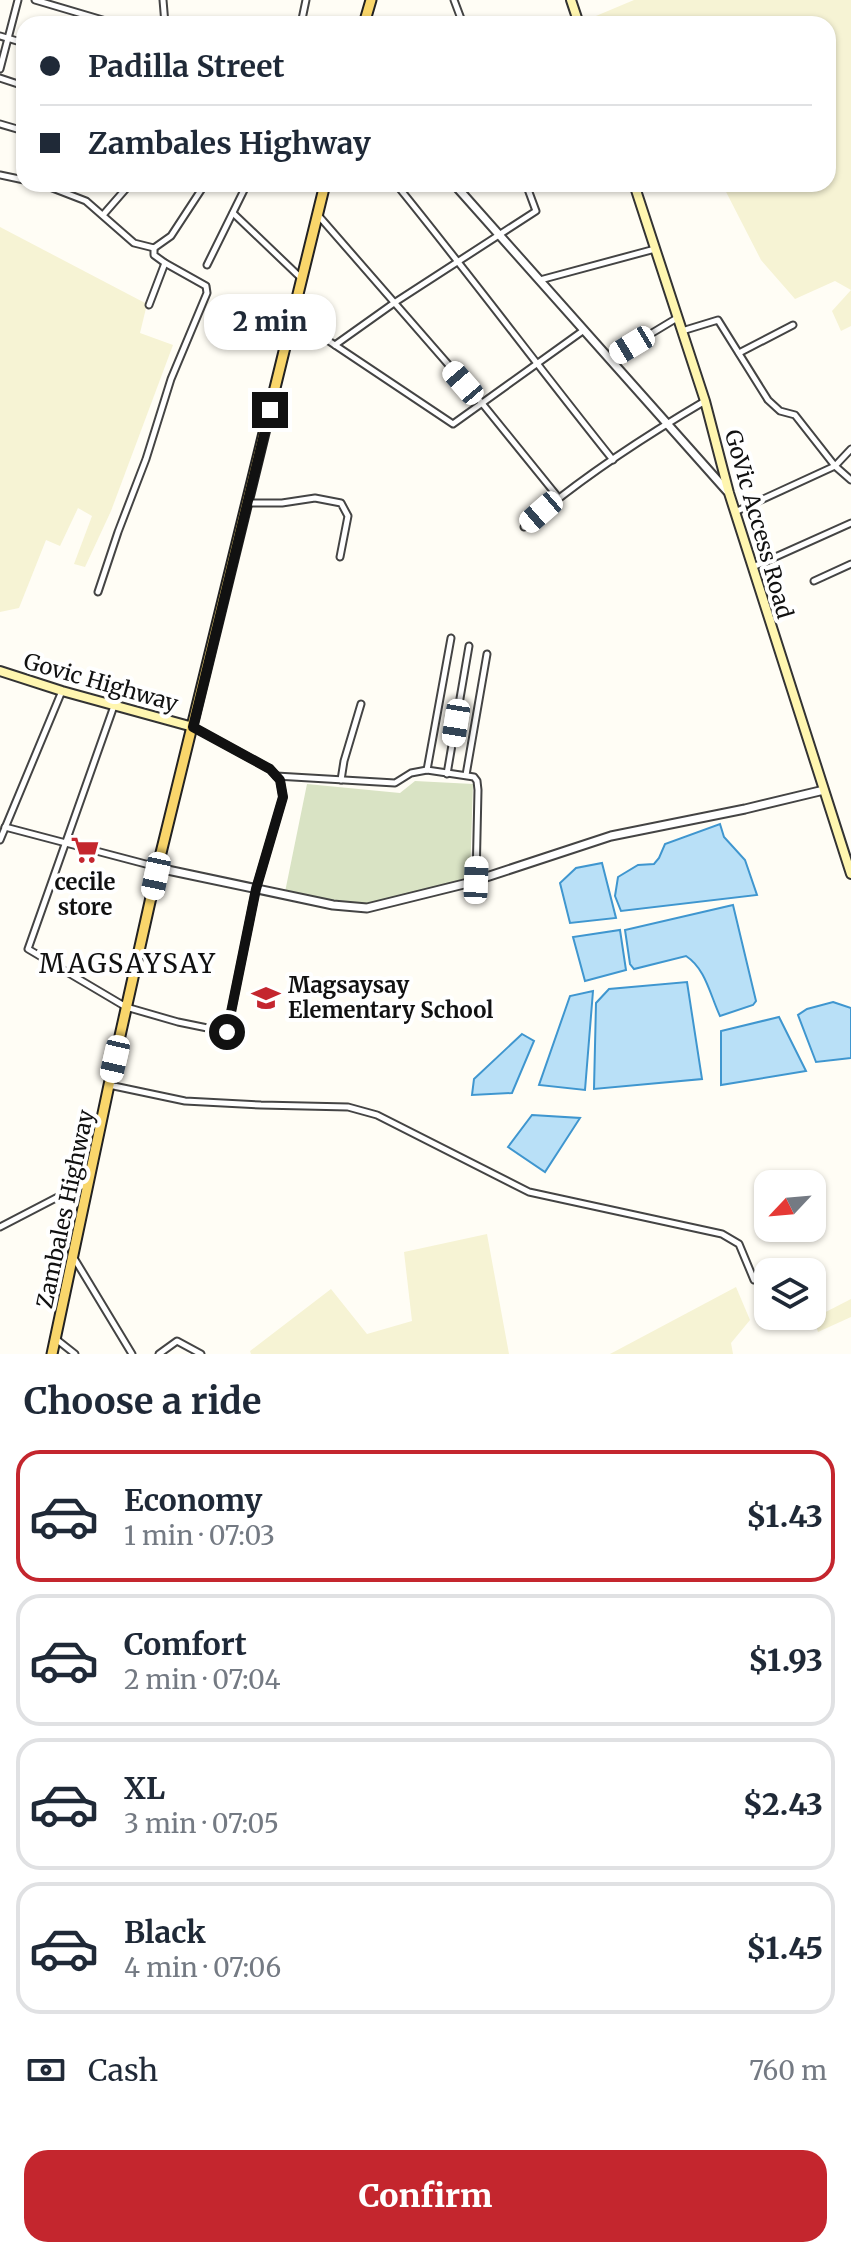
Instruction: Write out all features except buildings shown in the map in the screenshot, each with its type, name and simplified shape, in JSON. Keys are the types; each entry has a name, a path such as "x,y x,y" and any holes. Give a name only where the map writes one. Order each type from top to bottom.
{"main road":[{"name":"Zambales Highway","path":"52,1354 158,868 323,192"},
{"name":"GoVic Access Road","path":"637,192 705,401 729,493 851,874"},
{"name":"Govic Highway","path":"0,671 193,727"}],"street":[{"path":"0,69 18,0"},
{"path":"35,0 89,16"},
{"path":"0,36 16,41"},
{"path":"63,192 86,201 134,243 154,248 171,236 200,192"},
{"path":"103,215 123,192"},
{"path":"207,265 243,192"},
{"path":"403,192 613,460"},
{"path":"461,192 729,493"},
{"path":"335,345 536,211 529,192"},
{"path":"233,213 302,278"},
{"path":"318,215 481,402 558,497"},
{"path":"98,592 171,379 207,293 206,286 154,255 154,248"},
{"path":"540,280 655,248"},
{"path":"149,305 165,263"},
{"path":"293,317 453,424 584,330"},
{"path":"609,359 678,317"},
{"path":"682,331 718,320 768,400 780,411 795,415 835,466 851,480"},
{"path":"739,353 793,325"},
{"path":"524,527 558,497 705,401"},
{"path":"735,512 835,466 851,449"},
{"path":"247,503 282,503 315,498 341,503 348,516 340,557"},
{"path":"752,567 851,523"},
{"path":"814,581 851,564"},
{"path":"427,770 451,638"},
{"path":"447,774 469,646"},
{"path":"466,775 487,654"},
{"path":"0,840 62,691"},
{"path":"341,780 361,704"},
{"path":"114,706 28,949 126,1007 227,1032 256,889 283,797 280,780 270,769 193,727"},
{"path":"276,776 395,783 411,773 427,770 474,777 478,790 476,880"},
{"path":"5,827 158,868 333,905 367,908 476,880 611,836 824,790"},
{"path":"109,1085 185,1101 348,1107 377,1115 529,1192 722,1234 739,1244 754,1280"},
{"path":"0,1227 79,1186 88,1186"},
{"path":"73,1257 132,1354"},
{"path":"56,1338 75,1354"},
{"path":"159,1354 177,1341 201,1354"}],"shaded area":[{"path":"634,0 851,0 851,290 835,281 795,299 761,260 726,192 836,192 836,16 596,16"},
{"path":"0,227 147,304 140,333 173,345 111,511 85,567 74,564 92,516 78,508 60,546 46,540 19,608 0,612"},
{"path":"851,290 851,326 841,331 832,311"},
{"path":"487,1234 509,1354 251,1354 250,1351 331,1289 367,1334 412,1321 404,1252"},
{"path":"736,1287 750,1320 731,1343 733,1354 610,1354"},
{"path":"851,1299 851,1317 826,1328 826,1312"}],"green space":[{"path":"415,781 473,784 470,877 363,907 285,892 307,784 400,793"}],"water":[{"path":"720,824 724,837 745,860 757,895 621,911 615,896 618,877 638,865 654,864 665,844"},
{"path":"602,863 616,918 570,923 560,883 576,868"},
{"path":"733,905 756,1001 753,1005 720,1016 703,975 686,956 634,969 630,964 625,930"},
{"path":"620,930 626,970 585,981 573,937"},
{"path":"687,982 702,1079 594,1089 596,1003 609,989"},
{"path":"593,991 585,1090 539,1085 570,996"},
{"path":"833,1002 851,1008 851,1058 816,1062 798,1015 807,1009"},
{"path":"779,1017 806,1071 721,1085 721,1031"},
{"path":"522,1034 534,1041 512,1093 472,1095 474,1079"},
{"path":"532,1115 580,1118 545,1172 508,1147"}],"place":[{"name":"cecile store","path":"85,850"},
{"name":"Magsaysay Elementary School","path":"266,998"}],"district":[{"name":"MAGSAYSAY","path":"128,964"}],"route":[{"path":"227,1032 256,889 283,797 280,780 270,769 193,727 270,410"}]}
